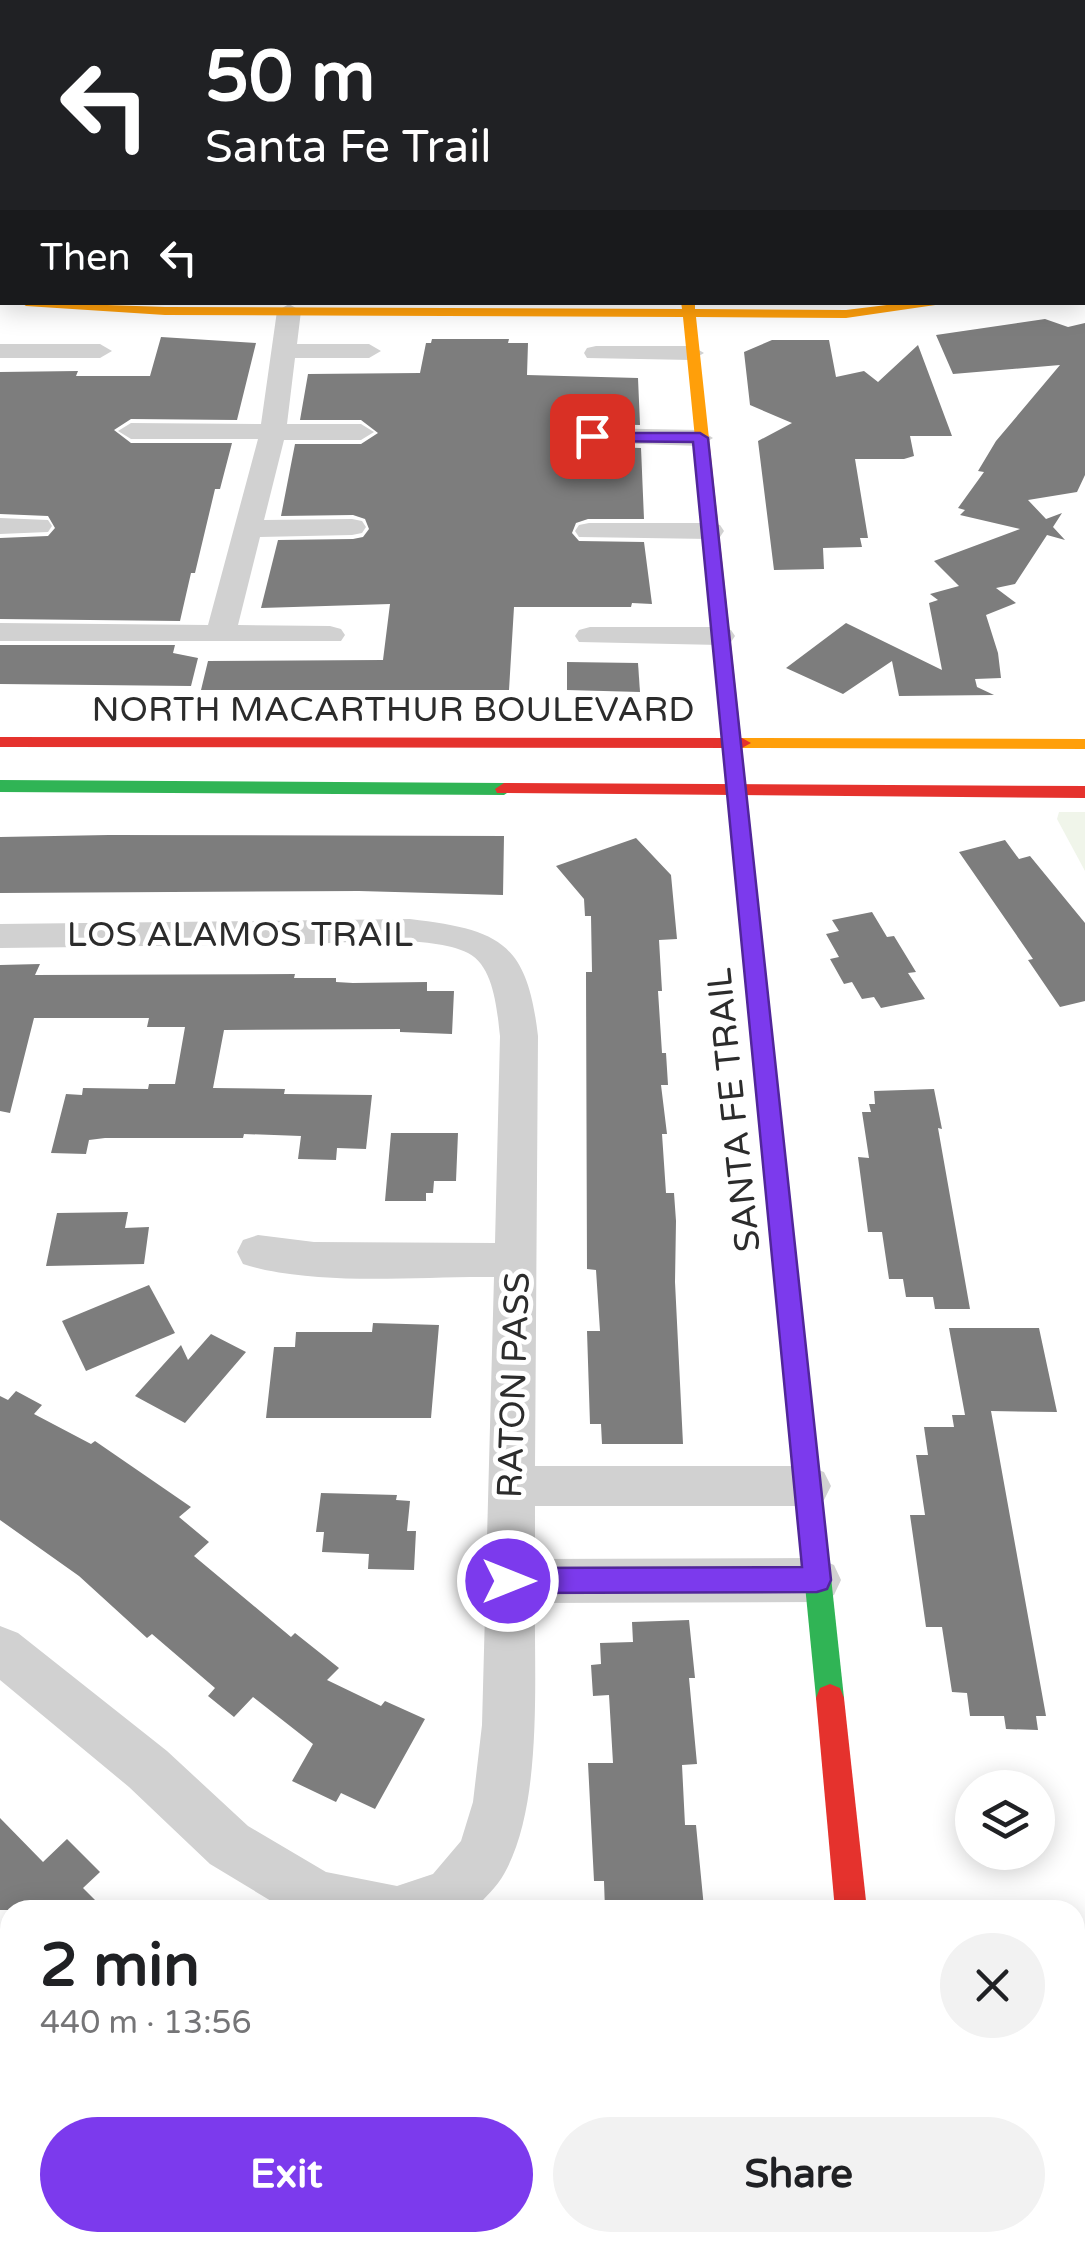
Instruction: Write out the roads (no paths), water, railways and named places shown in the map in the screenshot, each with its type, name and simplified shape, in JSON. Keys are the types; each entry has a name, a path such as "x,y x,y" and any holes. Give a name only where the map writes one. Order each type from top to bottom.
{"street":[{"path":"104,305 289,311 688,308 846,314 924,305"},
{"name":"SANTA FE TRAIL","path":"688,308 850,1900"},
{"path":"221,634 272,431 289,311"},
{"path":"285,350 369,351"},
{"path":"0,351 100,351"},
{"path":"596,353 692,353"},
{"path":"131,431 361,432"},
{"path":"592,436 700,438"},
{"path":"0,526 38,526"},
{"path":"249,529 352,527"},
{"path":"588,531 710,532"},
{"path":"0,632 330,635"},
{"path":"590,636 720,636"},
{"name":"NORTH MACARTHUR BOULEVARD","path":"0,742 1085,744"},
{"path":"0,786 1076,792"},
{"name":"LOS ALAMOS TRAIL","path":"0,936 410,931 480,944"},
{"name":"RATON PASS","path":"437,1900 450,1896 484,1856 500,1802 508,1725 516,1009 500,960 480,944"},
{"path":"258,1252 314,1258 516,1260"},
{"path":"510,1486 807,1486"},
{"path":"508,1581 817,1580"},
{"path":"0,1649 148,1769 229,1845 318,1898 330,1900"}]}
